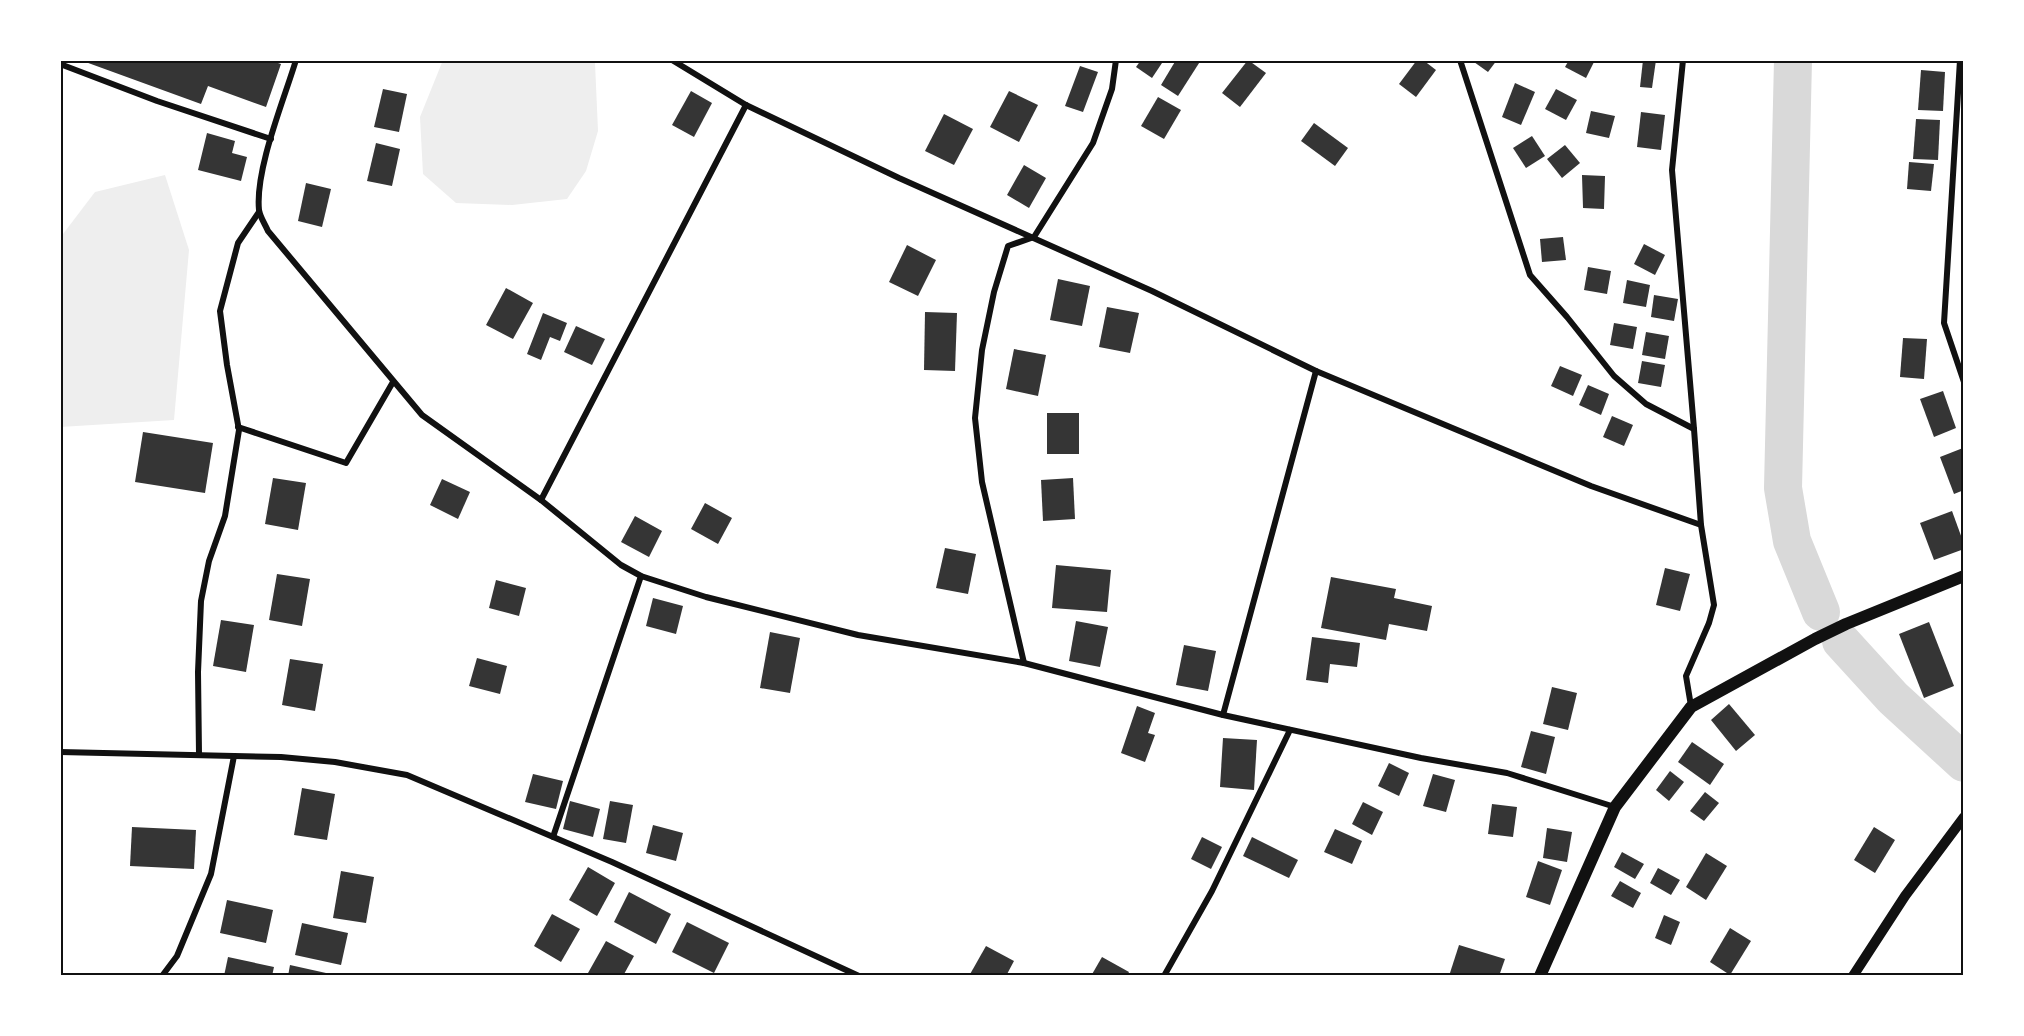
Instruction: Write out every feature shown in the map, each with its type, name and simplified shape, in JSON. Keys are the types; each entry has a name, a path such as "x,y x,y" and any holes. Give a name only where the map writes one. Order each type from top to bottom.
{"main road":[{"path":"1540,976 1615,807 1691,707 1825,634 1964,576"}],"street":[{"path":"296,60 271,139 259,187 259,212 268,231 422,415 541,500 621,565 641,576 706,597 858,635 1024,663 1223,716 1421,758 1507,773 1615,807"},
{"path":"672,60 746,105 898,178 1152,291 1316,371 1591,486 1701,525"},
{"path":"1024,663 982,482 975,418 982,350 994,291 1008,246 1034,237 1093,143 1112,89 1116,60"},
{"path":"1460,60 1530,275 1614,376 1646,404 1694,429"},
{"path":"1683,60 1672,170 1701,525 1714,605 1709,623 1686,676 1691,707"},
{"path":"1960,60 1944,323 1964,382"},
{"path":"60,64 157,101 271,139"},
{"path":"541,500 746,105"},
{"path":"199,754 198,672 201,601 209,561 225,516 238,427 220,311 238,243 259,212"},
{"path":"1223,716 1316,371"},
{"path":"238,427 346,463 393,382"},
{"path":"553,837 641,576"},
{"path":"1164,976 1212,891 1290,730"},
{"path":"60,752 281,757 335,762 407,776 623,867 859,976"},
{"path":"162,976 177,956 211,873 234,756"},
{"path":"1853,976 1905,896 1964,817"}],"shaded area":[{"path":"443,60 587,60 595,63 598,131 586,171 567,199 512,205 456,203 423,174 420,117"},
{"path":"165,175 189,250 174,420 60,427 60,238 95,192"}],"building":[{"path":"80,60 269,60 281,64 266,107 208,86 201,104"},
{"path":"1141,60 1164,60 1152,78 1136,67"},
{"path":"1176,60 1201,60 1178,96 1161,85"},
{"path":"1248,60 1266,73 1240,107 1222,93"},
{"path":"1417,60 1423,60 1436,70 1416,97 1399,84"},
{"path":"1475,60 1497,60 1488,72 1474,62"},
{"path":"1569,60 1595,60 1586,78 1565,67"},
{"path":"1643,60 1656,60 1652,88 1640,87"},
{"path":"1080,66 1098,72 1083,112 1065,106"},
{"path":"1921,70 1945,72 1943,111 1918,110"},
{"path":"1515,83 1535,92 1521,125 1502,117"},
{"path":"383,89 407,94 399,132 374,127"},
{"path":"1556,89 1577,100 1566,120 1545,109"},
{"path":"691,91 712,103 694,137 672,125"},
{"path":"1009,91 1038,105 1019,142 990,127"},
{"path":"1158,97 1181,110 1164,139 1141,126"},
{"path":"1591,111 1615,116 1609,138 1586,133"},
{"path":"1641,112 1665,115 1661,150 1637,147"},
{"path":"944,114 973,129 954,165 925,151"},
{"path":"1916,119 1940,120 1938,160 1913,159"},
{"path":"1314,123 1348,148 1335,166 1301,141"},
{"path":"207,133 235,141 232,153 247,157 241,181 198,170"},
{"path":"1532,136 1545,156 1526,168 1513,148"},
{"path":"376,143 400,149 392,186 367,181"},
{"path":"1565,145 1580,163 1562,178 1547,159"},
{"path":"1909,162 1934,164 1931,191 1907,189"},
{"path":"1024,165 1046,178 1029,208 1007,195"},
{"path":"1582,175 1605,176 1604,209 1583,208"},
{"path":"306,183 331,189 322,227 298,221"},
{"path":"1563,237 1566,260 1542,262 1540,239"},
{"path":"1644,244 1665,255 1655,275 1634,264"},
{"path":"907,245 936,260 918,296 889,282"},
{"path":"1588,267 1611,271 1607,294 1584,290"},
{"path":"1058,279 1090,286 1082,326 1050,320"},
{"path":"1627,280 1650,285 1646,307 1623,303"},
{"path":"506,288 533,303 513,339 486,325"},
{"path":"1654,295 1678,299 1674,321 1651,317"},
{"path":"1107,307 1139,313 1130,353 1099,347"},
{"path":"925,312 957,313 955,371 924,370"},
{"path":"543,313 567,323 560,341 550,337 541,360 527,354"},
{"path":"1614,323 1637,327 1633,349 1610,345"},
{"path":"576,326 605,339 592,365 564,352"},
{"path":"1646,332 1669,336 1665,359 1642,355"},
{"path":"1903,338 1927,339 1924,379 1900,377"},
{"path":"1014,349 1046,355 1038,396 1006,389"},
{"path":"1642,361 1665,365 1661,387 1638,383"},
{"path":"1560,366 1582,375 1573,396 1551,386"},
{"path":"1588,385 1609,394 1601,415 1579,405"},
{"path":"1943,391 1956,428 1934,437 1920,399"},
{"path":"1047,413 1079,413 1079,454 1047,454"},
{"path":"1612,416 1633,425 1624,446 1603,437"},
{"path":"143,432 213,443 205,493 135,482"},
{"path":"1963,448 1964,490 1954,494 1940,457"},
{"path":"273,478 306,483 298,530 265,524"},
{"path":"1073,478 1075,519 1043,521 1041,480"},
{"path":"442,479 470,492 458,519 430,505"},
{"path":"705,503 732,518 718,544 691,529"},
{"path":"1952,511 1964,549 1934,560 1920,523"},
{"path":"635,516 662,531 649,557 621,542"},
{"path":"945,548 976,554 968,594 936,588"},
{"path":"1056,565 1111,570 1107,612 1052,608"},
{"path":"1665,568 1690,574 1680,611 1656,605"},
{"path":"277,574 310,579 302,626 269,620"},
{"path":"1331,577 1396,589 1394,598 1432,606 1427,631 1389,624 1386,640 1321,628"},
{"path":"496,580 526,588 519,616 489,608"},
{"path":"653,598 683,606 676,634 646,626"},
{"path":"221,620 254,625 246,672 213,666"},
{"path":"1076,621 1108,627 1100,667 1069,661"},
{"path":"1929,622 1954,686 1924,698 1899,634"},
{"path":"770,632 800,638 790,693 760,688"},
{"path":"1312,637 1360,643 1357,667 1330,664 1328,683 1306,680"},
{"path":"1184,645 1216,651 1208,691 1176,685"},
{"path":"477,658 507,666 500,694 469,686"},
{"path":"290,659 323,664 315,711 282,705"},
{"path":"1552,687 1577,693 1568,730 1543,724"},
{"path":"1729,704 1755,735 1736,751 1711,720"},
{"path":"1137,706 1155,713 1148,733 1155,735 1145,762 1121,753"},
{"path":"1531,731 1555,737 1546,774 1521,767"},
{"path":"1223,738 1257,740 1254,790 1220,787"},
{"path":"1692,742 1724,764 1710,785 1678,762"},
{"path":"1389,763 1409,773 1399,796 1378,786"},
{"path":"1670,771 1684,782 1669,801 1656,790"},
{"path":"533,774 563,781 556,809 525,802"},
{"path":"1433,774 1455,780 1446,812 1423,806"},
{"path":"302,788 335,794 327,840 294,835"},
{"path":"1705,792 1719,803 1704,821 1690,811"},
{"path":"570,801 600,809 593,837 563,829"},
{"path":"610,801 633,805 626,843 603,839"},
{"path":"1363,802 1383,812 1372,835 1352,824"},
{"path":"1492,804 1517,807 1513,837 1488,834"},
{"path":"653,825 683,833 676,861 646,853"},
{"path":"132,827 196,830 194,869 130,866"},
{"path":"1874,827 1895,840 1875,873 1854,860"},
{"path":"1547,828 1572,832 1567,862 1543,858"},
{"path":"1335,829 1362,841 1352,864 1324,852"},
{"path":"1202,837 1222,847 1211,869 1191,859"},
{"path":"1252,837 1298,860 1289,878 1243,856"},
{"path":"1622,852 1644,864 1635,879 1614,867"},
{"path":"1706,853 1727,866 1706,900 1686,887"},
{"path":"1538,861 1562,870 1550,905 1526,897"},
{"path":"588,867 615,883 597,916 569,900"},
{"path":"1658,868 1680,880 1671,895 1650,883"},
{"path":"341,871 374,877 366,923 333,918"},
{"path":"1620,881 1641,893 1633,908 1611,896"},
{"path":"629,892 671,914 656,944 614,922"},
{"path":"227,900 273,910 266,943 220,933"},
{"path":"552,914 580,929 561,962 534,946"},
{"path":"1664,915 1680,922 1671,945 1655,938"},
{"path":"687,922 729,943 714,973 672,952"},
{"path":"302,923 348,933 341,965 295,955"},
{"path":"1730,928 1751,941 1730,975 1710,962"},
{"path":"606,941 634,956 623,976 592,976 588,973"},
{"path":"1459,945 1505,959 1499,976 1449,976"},
{"path":"986,946 1014,961 1006,976 969,976"},
{"path":"228,957 274,967 272,976 224,976"},
{"path":"1102,957 1129,972 1127,976 1091,976"},
{"path":"290,965 335,975 335,976 288,976"}],"waterway":[{"path":"1793,60 1783,488 1792,541 1821,612"},
{"path":"1841,641 1893,698 1964,763"}]}
